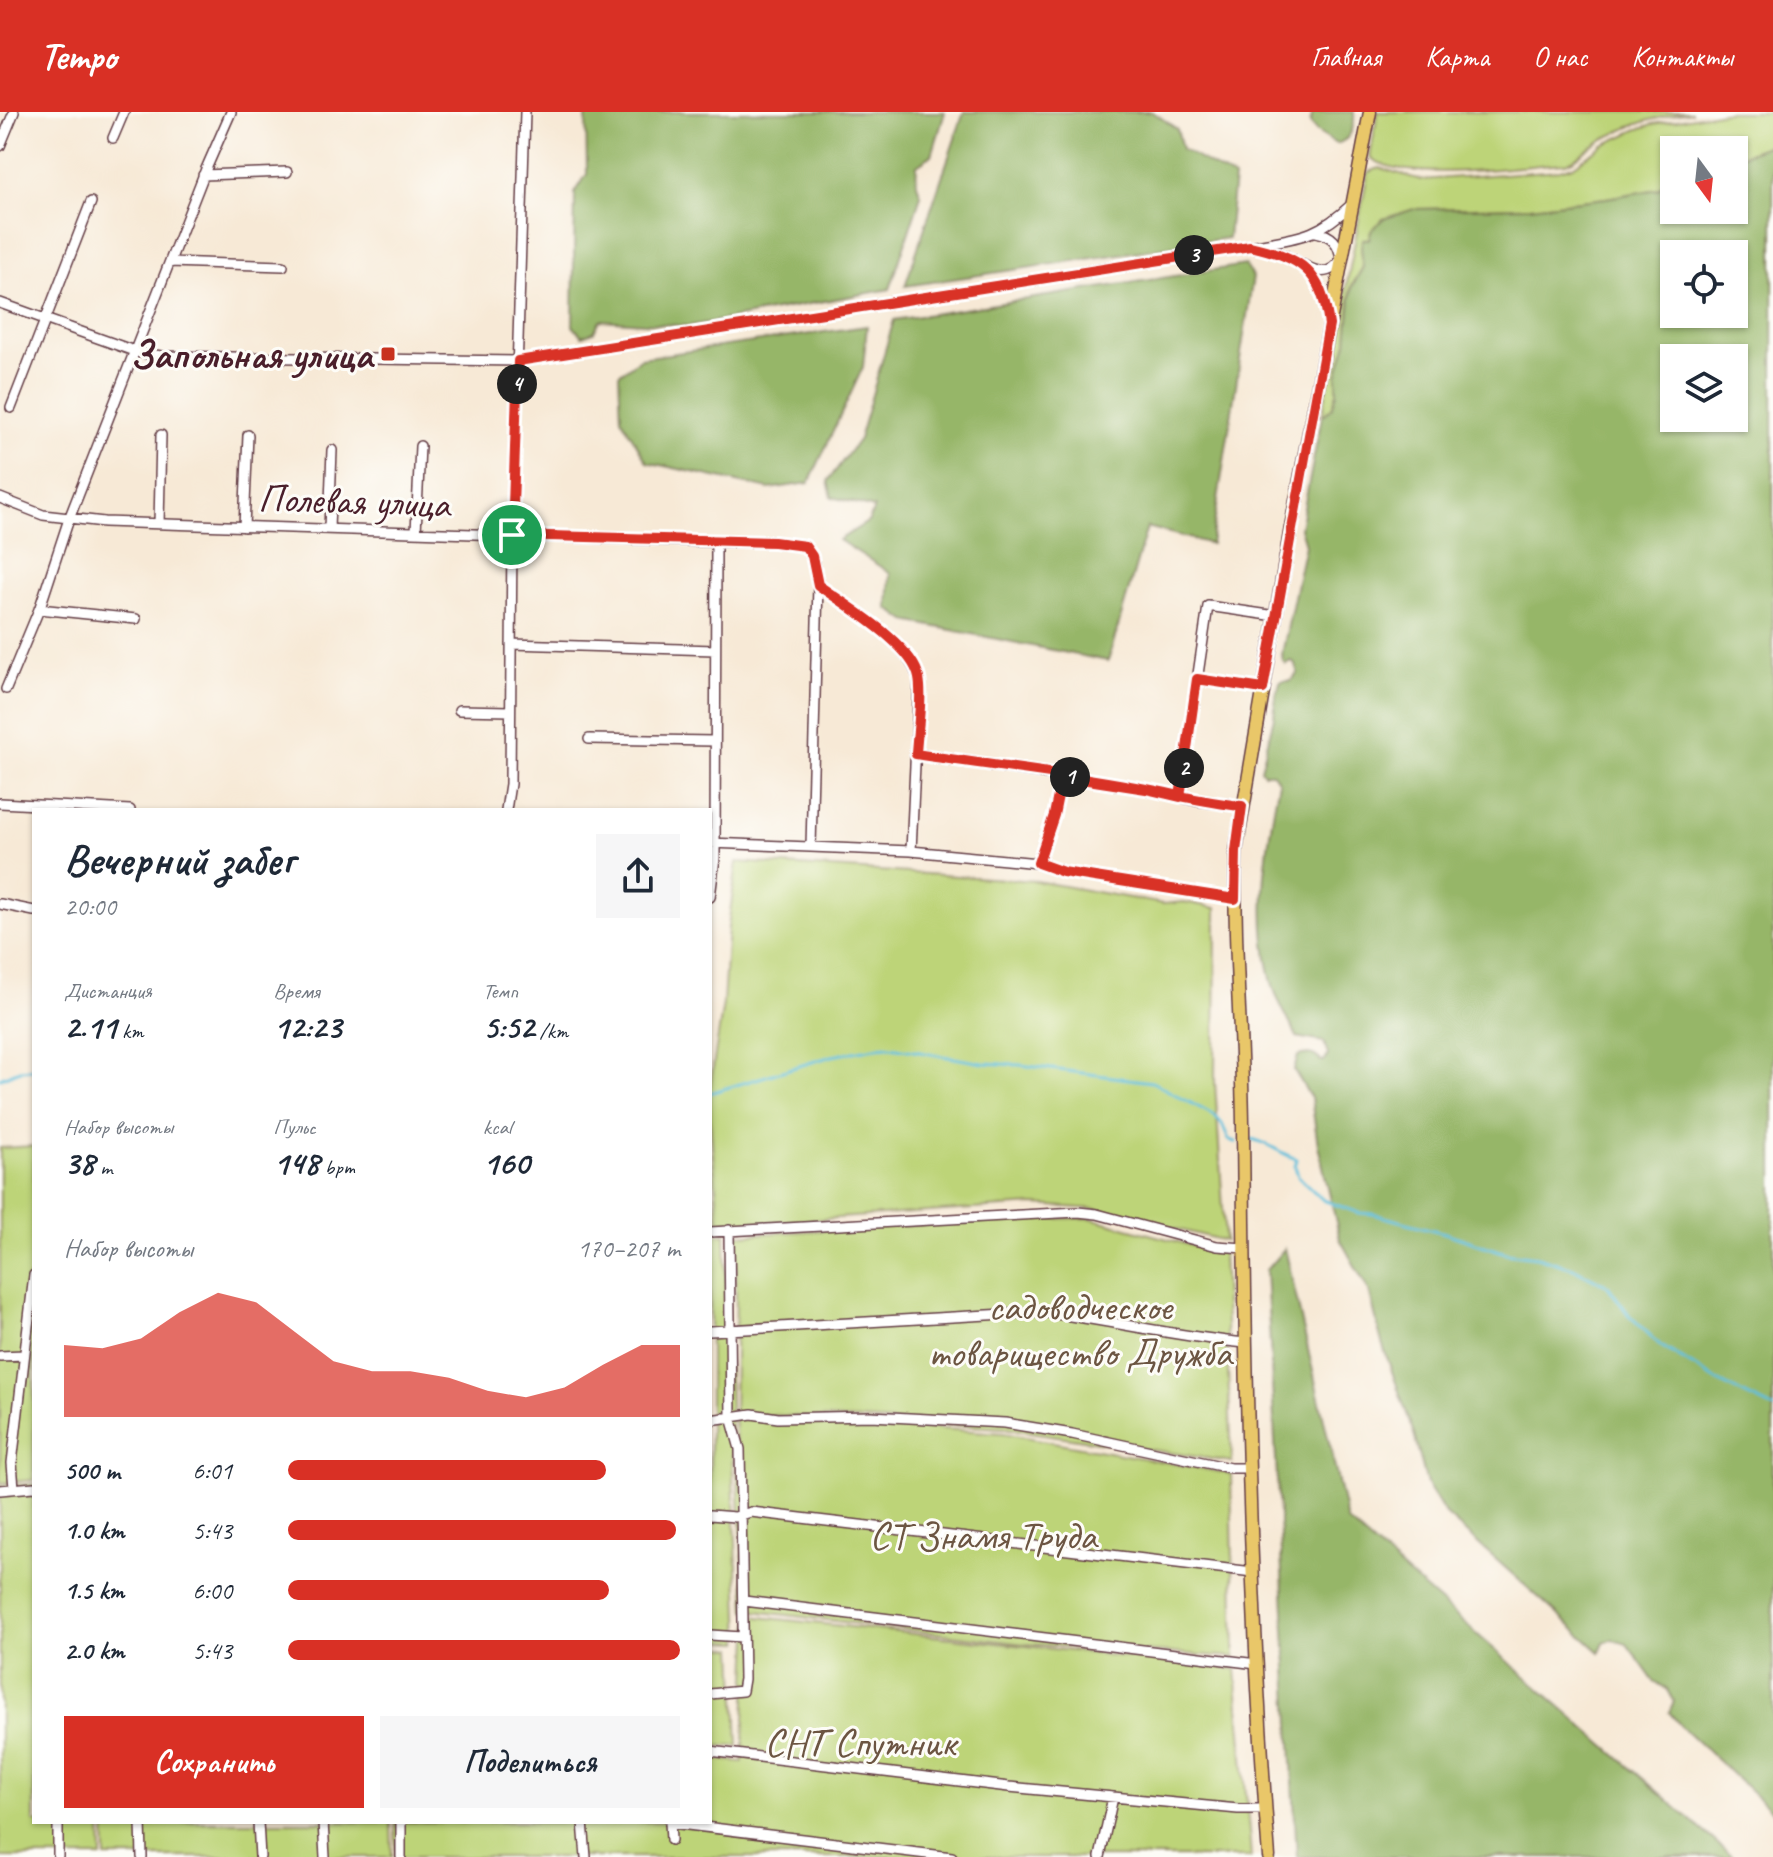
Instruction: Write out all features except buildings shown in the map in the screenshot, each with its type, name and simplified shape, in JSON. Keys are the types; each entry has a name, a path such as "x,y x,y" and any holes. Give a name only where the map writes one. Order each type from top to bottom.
{"main road":[{"path":"1269,1857 1249,1468 1236,851 1276,616 1370,112"}],"street":[{"path":"0,146 14,112"},
{"path":"113,138 124,112"},
{"path":"6,689 203,175 231,112"},
{"path":"506,808 510,784 512,535 525,112"},
{"path":"203,175 287,172"},
{"path":"11,408 91,202"},
{"path":"0,303 137,352 175,356 518,361 1250,246 1316,232 1332,223 1352,204"},
{"path":"1250,246 1280,253 1320,273 1330,271 1341,259 1339,246 1333,239 1316,232"},
{"path":"170,262 283,266"},
{"path":"1298,262 1317,281 1326,300 1329,325"},
{"path":"159,524 161,435"},
{"path":"244,527 248,435"},
{"path":"416,532 420,446"},
{"path":"329,529 332,450"},
{"name":"Полевая улица","path":"0,498 43,515 69,519 774,542 805,546 812,556 818,585"},
{"path":"712,881 715,858 712,844 716,542"},
{"path":"818,585 888,634 914,666 919,679 911,851"},
{"path":"811,846 818,585"},
{"path":"1180,797 1208,606 1276,616"},
{"path":"39,609 136,619"},
{"path":"511,644 715,650"},
{"path":"1197,679 1263,689"},
{"path":"459,710 510,711"},
{"path":"589,739 714,741"},
{"path":"916,754 1242,806"},
{"path":"1038,863 1054,815 1062,776"},
{"path":"0,803 93,808"},
{"path":"712,844 911,851 1038,863 1063,872 1235,899"},
{"path":"0,904 32,911"},
{"path":"712,1232 1078,1212 1097,1214 1217,1246 1244,1248"},
{"path":"712,1694 742,1691 742,1514 740,1449 731,1417 729,1230"},
{"path":"14,1488 12,1463 32,1295"},
{"path":"712,1331 1041,1312 1084,1317 1202,1340 1246,1343"},
{"path":"0,1356 24,1355"},
{"path":"712,1420 752,1414 778,1418 871,1416 1005,1423 1230,1468 1249,1468"},
{"path":"0,1490 32,1487"},
{"path":"712,1515 735,1517 751,1512 1253,1572"},
{"path":"744,1601 1257,1664"},
{"path":"712,1635 742,1637"},
{"path":"712,1751 1113,1797 1265,1809"},
{"path":"1100,1857 1113,1797"},
{"path":"58,1824 58,1857"},
{"path":"141,1824 142,1857"},
{"path":"258,1824 260,1857"},
{"path":"323,1824 325,1857"},
{"path":"401,1824 401,1857"},
{"path":"583,1824 586,1857"},
{"path":"670,1824 671,1840"},
{"path":"686,1824 952,1857"}],"green space":[{"path":"586,112 945,112 932,155 917,165 916,181 921,195 890,289 689,326 600,320 594,332 582,336 573,326 575,193 587,174"},
{"path":"964,112 1153,112 1177,129 1182,149 1234,178 1228,238 905,286"},
{"path":"1313,112 1354,112 1351,132 1336,144 1310,124"},
{"path":"1378,112 1692,112 1629,127 1566,163 1435,172 1386,165 1370,157"},
{"path":"1724,112 1773,112 1773,144 1748,153 1748,136 1660,136 1658,189 1530,207 1414,209 1361,246 1363,267 1351,287 1347,342 1337,376 1337,393 1332,408 1322,416 1368,172 1380,168 1421,180 1560,170 1573,166 1603,145 1653,124"},
{"path":"1773,144 1773,1812 1681,1726 1669,1712 1674,1701 1668,1690 1653,1680 1627,1644 1612,1639 1604,1643 1600,1652 1445,1514 1427,1484 1414,1434 1382,1343 1369,1291 1340,1239 1318,1145 1311,1098 1294,1070 1298,1056 1311,1054 1325,1061 1328,1055 1324,1042 1297,1037 1285,1014 1272,982 1264,926 1267,853 1279,782 1273,773 1264,773 1261,769 1281,681 1291,681 1298,673 1294,662 1286,664 1282,654 1305,545 1300,528 1322,416 1332,408 1337,393 1337,376 1347,342 1352,287 1363,267 1363,239 1369,239 1371,231 1383,219 1414,209 1530,207 1660,187 1660,224 1748,224 1748,153"},
{"path":"1245,265 1253,277 1211,544 1147,527 1108,661 906,621 888,608 890,573 839,540 869,521 874,508 832,497 828,481 859,439 894,320"},
{"path":"867,326 863,367 809,483 769,489 647,462 621,418 619,374 641,358"},
{"path":"737,862 1036,881 1163,904 1184,902 1216,908 1215,1082 1225,1241 1096,1209 1034,1205 719,1226 712,1145 712,1074 723,1004 728,927"},
{"path":"32,1146 32,1480 0,1483 0,1148"},
{"name":"садоводческое товарищество Дружба","path":"1090,1218 1223,1254 1232,1462 1004,1428 734,1413 737,1235"},
{"path":"725,1234 740,1642 712,1641 712,1235"},
{"path":"1285,1248 1347,1521 1733,1857 1297,1857 1266,1270"},
{"name":"СТ Знамя Труда","path":"734,1415 1003,1433 1231,1474 1235,1657 1025,1644 746,1610"},
{"path":"32,1484 32,1824 101,1824 102,1857 0,1857 0,1486"},
{"name":"СНТ Спутник","path":"750,1616 1236,1669 1251,1857 396,1857 395,1824 712,1824 712,1759 743,1762"},
{"path":"712,1647 734,1648 738,1746 712,1746"},
{"path":"105,1824 391,1824 392,1857 106,1857"}],"waterway":[{"path":"712,1092 832,1056 885,1046 983,1063 1152,1082 1215,1116 1229,1140 1236,1142"},
{"path":"0,1078 32,1069"},
{"path":"1250,1139 1297,1159 1295,1166 1298,1176 1323,1200 1359,1213 1445,1233 1506,1253 1537,1257 1573,1268 1608,1286 1629,1315 1661,1346 1725,1385 1773,1408"}],"place":[{"name":"Запольная улица","path":"388,354"}],"route":[{"path":"512,535 518,361 1250,246 1280,253 1298,262 1317,281 1326,300 1329,325 1263,689 1197,679 1180,797 1146,789 1062,776 1054,815 1038,863 1063,872 1235,899 1236,851 1242,806 1196,801 1146,789 1062,776 916,754 919,679 914,666 888,634 818,585 812,556 805,546 774,542 512,535"}]}
